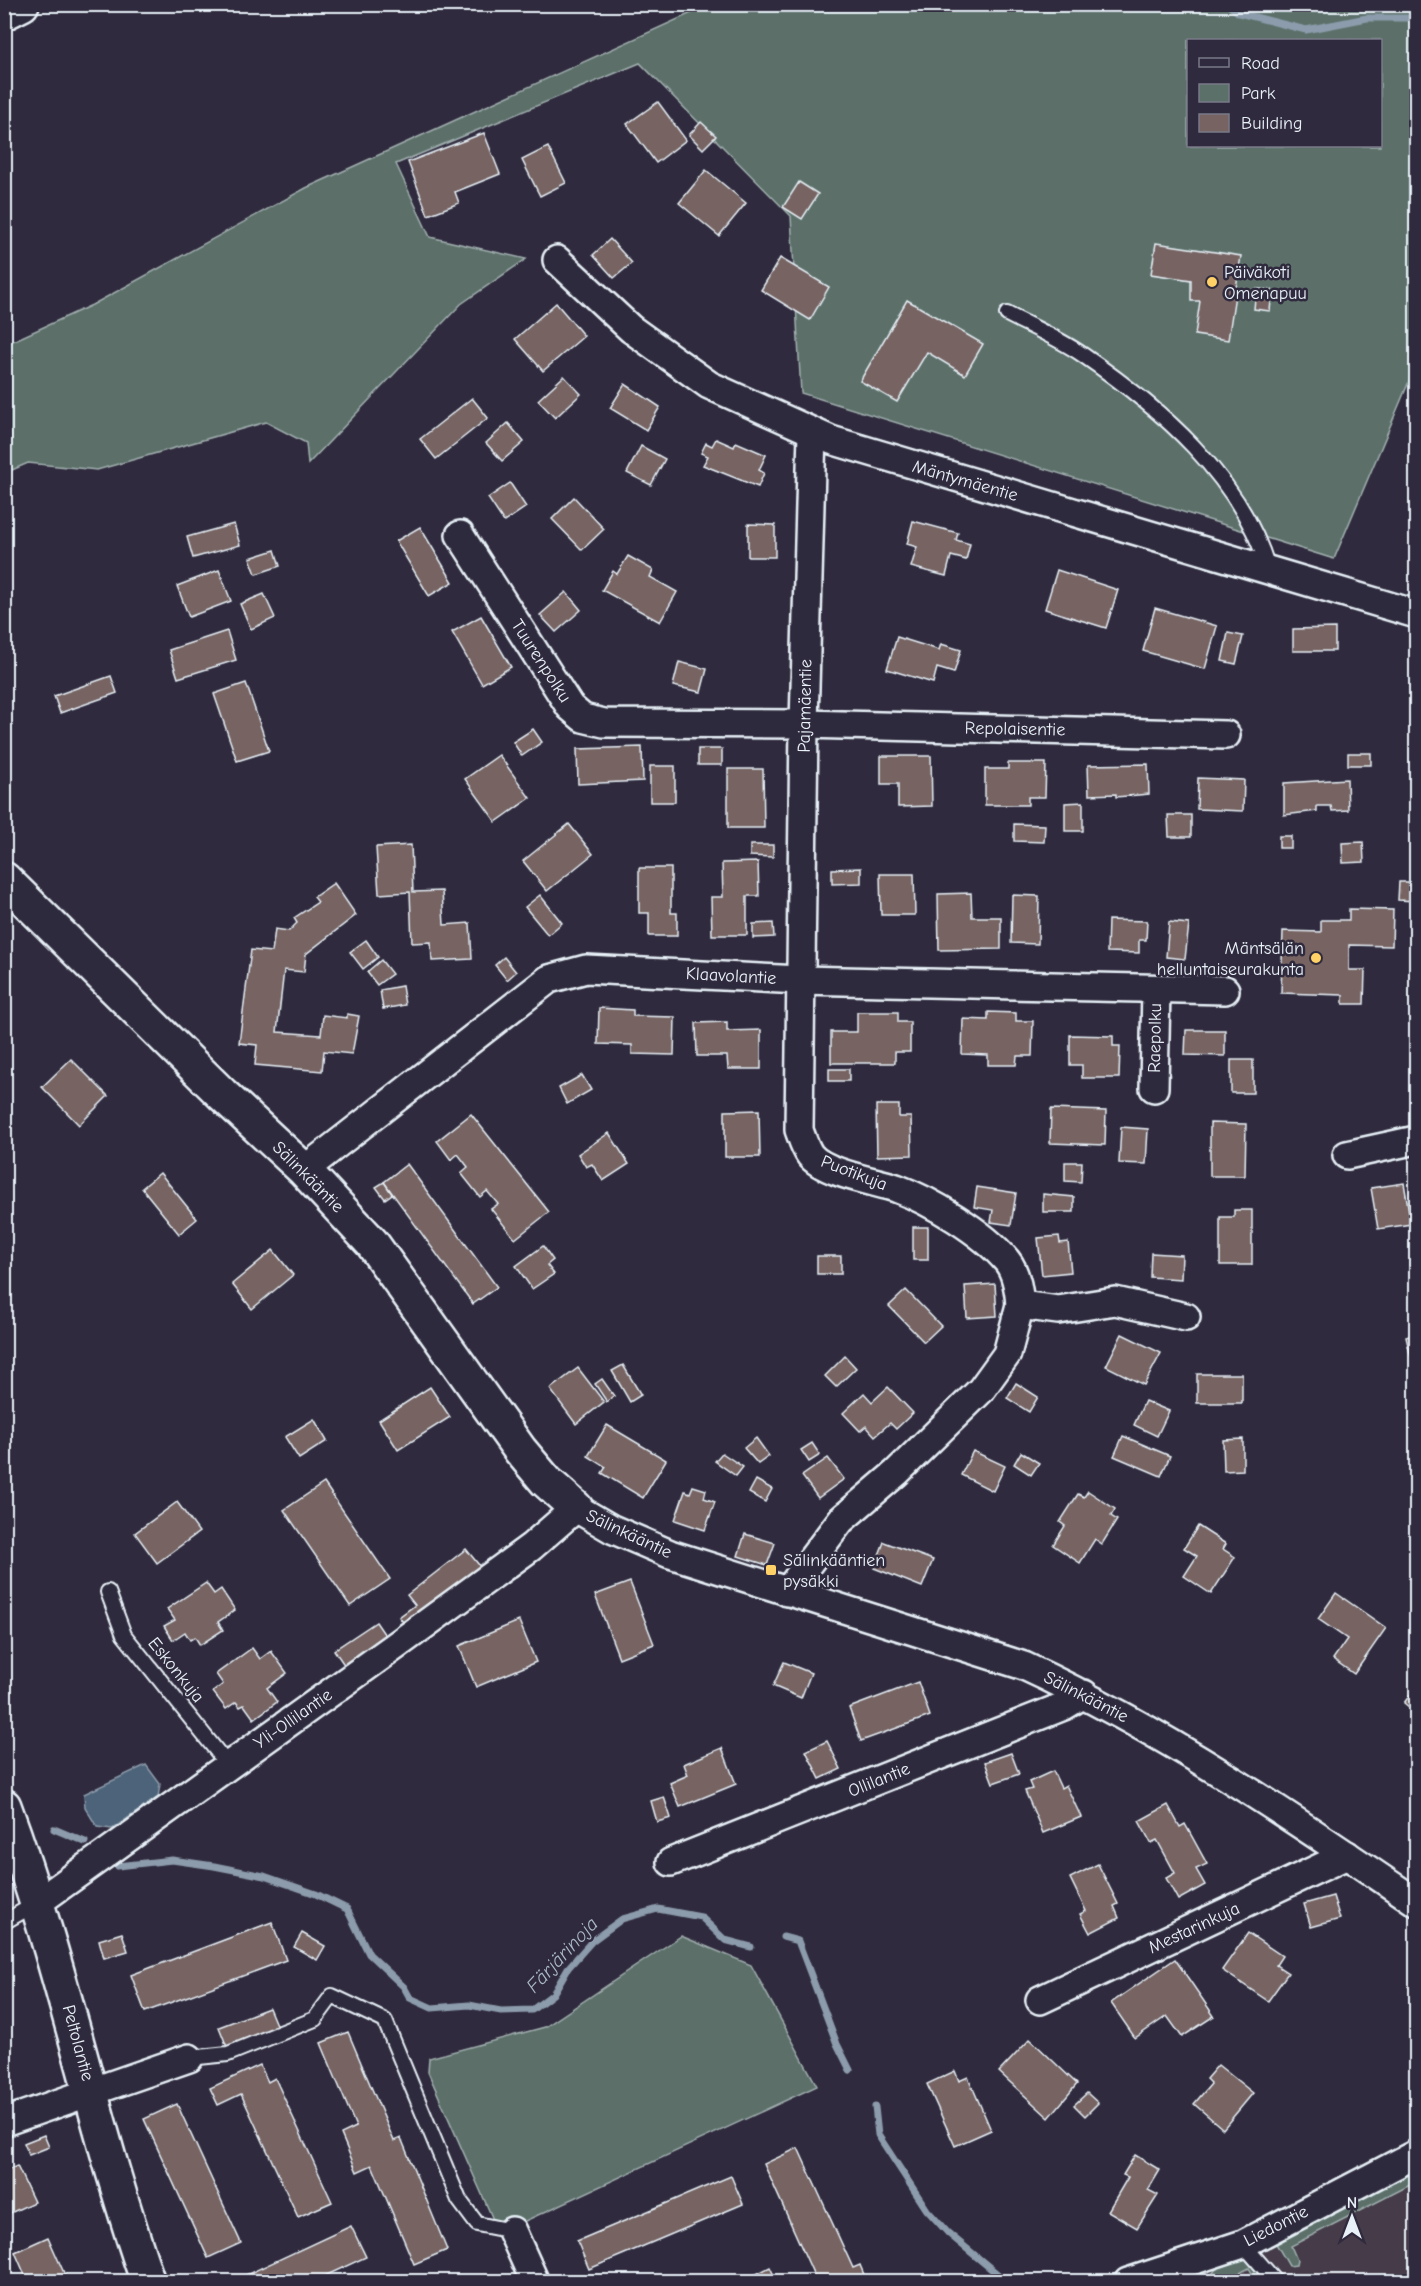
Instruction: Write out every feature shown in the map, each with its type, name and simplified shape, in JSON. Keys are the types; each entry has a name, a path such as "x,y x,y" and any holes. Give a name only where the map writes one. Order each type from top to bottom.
{"street":[{"path":"4,13 22,4"},
{"name":"Mäntymäentie","path":"557,260 631,329 709,386 831,441 1268,568 1416,614"},
{"name":"Pajamäentie","path":"800,980 812,432"},
{"name":"Tuurenpolku","path":"460,535 570,707 583,718 604,723 804,724"},
{"name":"Repolaisentie","path":"804,724 1226,735"},
{"name":"Sälinkääntie","path":"4,879 222,1094 304,1170 372,1243 520,1450 546,1481 576,1508 612,1529 670,1554 1024,1666 1084,1694 1206,1762 1416,1902"},
{"name":"Klaavolantie","path":"304,1170 549,979 586,969 800,980 1225,990"},
{"name":"Puotikuja","path":"787,1592 841,1520 896,1473 981,1390 1007,1354 1020,1305 1019,1292 1008,1263 976,1233 899,1190 833,1169 811,1156 799,1130 800,980"},
{"name":"Raepolku","path":"1154,1088 1156,989"},
{"path":"1347,1155 1416,1140"},
{"path":"1020,1305 1058,1310 1115,1301 1186,1317"},
{"name":"Yli-Ollilantie","path":"37,1903 531,1547 576,1508"},
{"name":"Ollilantie","path":"671,1862 1064,1706 1084,1694"},
{"name":"Peltolantie","path":"4,1806 37,1903 129,2227 148,2282"},
{"name":"Mestarinkuja","path":"1040,2000 1347,1855"},
{"path":"4,2121 189,2058"},
{"name":"Liedontie","path":"1128,2282 1166,2276 1243,2244 1416,2154"},
{"path":"512,2231 535,2282"}],"lane":[{"path":"1007,314 1081,354 1161,414 1206,460 1237,503 1263,550 1268,568"},
{"name":"Eskonkuja","path":"108,1592 124,1635 228,1765"},
{"name":"Yli-Ollilantie","path":"4,1922 37,1903"},
{"path":"189,2058 228,2054 315,2019 332,1996 385,2021 459,2200 477,2224 512,2231"},
{"path":"1243,2244 1276,2282"}],"shaded area":[{"path":"1416,2154 1416,2281 1132,2282"}],"green space":[{"path":"709,5 1416,5 1416,372 1413,372 1334,559 801,393 791,216 640,63 396,164 430,237 526,259 461,304 308,464 306,443 266,422 97,470 28,463 5,473 4,345 92,305 306,188"},
{"path":"681,1936 751,1965 817,2086 499,2233 428,2072 429,2058 545,2027"},
{"path":"1416,2169 1416,2182 1291,2246 1297,2260 1296,2265 1289,2266 1275,2242"},
{"path":"1241,2257 1249,2258 1261,2279 1257,2281 1249,2268 1225,2281 1206,2282 1216,2269"}],"water":[{"path":"146,1765 160,1784 158,1797 112,1829 97,1827 85,1807 84,1794"}],"building":[{"path":"658,102 686,140 656,163 627,124"},
{"path":"701,122 716,136 703,149 689,135"},
{"path":"484,133 500,174 455,192 459,203 428,215 408,162"},
{"path":"548,147 566,183 540,196 522,160"},
{"path":"706,170 746,203 719,236 679,203"},
{"path":"799,182 818,194 802,219 783,207"},
{"path":"610,239 632,263 614,278 593,255"},
{"path":"1156,243 1241,256 1228,340 1195,335 1200,301 1191,301 1191,280 1151,274"},
{"path":"780,258 829,287 810,320 761,290"},
{"path":"1256,289 1272,290 1270,311 1254,309"},
{"path":"907,300 983,344 965,375 927,352 897,402 860,381"},
{"path":"556,303 584,336 543,371 515,339"},
{"path":"564,376 581,394 555,418 538,400"},
{"path":"625,384 660,407 646,430 610,408"},
{"path":"472,398 488,418 436,459 420,439"},
{"path":"508,423 524,442 502,461 486,443"},
{"path":"716,439 734,447 736,442 766,455 759,470 764,473 758,487 703,465 708,456 701,453 706,443 712,446"},
{"path":"641,446 665,459 651,485 627,473"},
{"path":"510,483 526,507 504,522 488,498"},
{"path":"574,497 604,529 582,550 552,519"},
{"path":"913,521 958,533 956,540 970,544 966,560 951,556 946,576 911,567 917,547 907,544"},
{"path":"234,524 240,545 193,558 187,537"},
{"path":"748,524 775,525 775,557 748,557"},
{"path":"420,527 453,582 429,596 396,541"},
{"path":"275,550 280,566 256,574 250,558"},
{"path":"628,556 653,570 650,577 677,592 660,622 602,590 613,571 617,574"},
{"path":"219,570 231,601 189,617 177,586"},
{"path":"1057,570 1118,590 1106,628 1045,609"},
{"path":"566,592 581,610 556,632 540,615"},
{"path":"264,594 275,618 251,629 240,604"},
{"path":"1155,608 1217,626 1205,669 1143,651"},
{"path":"481,616 511,667 482,684 452,632"},
{"path":"1335,628 1335,651 1293,651 1293,629"},
{"path":"227,631 236,660 178,678 169,650"},
{"path":"1228,633 1243,636 1236,664 1222,661"},
{"path":"897,637 939,650 941,644 961,650 954,673 937,668 933,683 887,669"},
{"path":"679,662 707,669 701,692 673,686"},
{"path":"111,676 117,693 60,713 54,696"},
{"path":"246,683 269,751 237,761 214,694"},
{"path":"533,729 542,742 522,756 513,742"},
{"path":"642,747 643,781 578,784 577,749"},
{"path":"698,749 722,749 722,765 698,765"},
{"path":"1348,753 1371,753 1371,765 1348,765"},
{"path":"499,755 530,798 496,822 465,779"},
{"path":"881,756 931,756 932,806 898,807 898,784 881,784"},
{"path":"1008,763 1046,763 1045,797 1028,797 1028,805 985,805 985,769 1008,769"},
{"path":"1148,764 1149,794 1116,797 1116,794 1089,795 1088,765"},
{"path":"650,766 675,766 675,802 650,802"},
{"path":"728,769 763,769 764,828 728,828"},
{"path":"1198,778 1244,780 1243,811 1197,809"},
{"path":"1347,779 1348,810 1332,811 1331,806 1317,806 1317,811 1284,815 1284,783"},
{"path":"1083,802 1083,831 1065,831 1065,803"},
{"path":"1168,815 1191,815 1191,837 1169,837"},
{"path":"569,824 593,854 547,891 523,861"},
{"path":"1014,824 1045,825 1044,842 1014,841"},
{"path":"1279,836 1291,836 1291,848 1279,848"},
{"path":"1363,842 1364,862 1343,863 1342,843"},
{"path":"411,845 413,892 442,891 444,925 470,923 472,959 432,961 431,942 412,943 410,892 379,894 376,847"},
{"path":"750,845 773,845 773,857 750,856"},
{"path":"758,862 759,896 747,896 747,935 712,935 711,897 723,897 722,863"},
{"path":"639,868 671,868 671,913 677,913 677,936 649,936 649,913 639,913"},
{"path":"861,868 861,883 832,884 832,869"},
{"path":"880,874 914,874 915,915 881,915"},
{"path":"1399,882 1416,882 1416,901 1398,900"},
{"path":"334,883 356,915 306,954 304,972 284,970 277,1032 321,1035 323,1015 347,1018 347,1014 359,1016 352,1054 324,1051 322,1071 255,1065 257,1045 239,1043 251,950 272,952 275,929 289,931 297,923 294,918 318,902 314,897"},
{"path":"971,893 972,917 1001,917 1001,949 939,950 938,894"},
{"path":"540,895 562,923 548,935 525,907"},
{"path":"1012,895 1039,896 1038,944 1011,943"},
{"name":"Mäntsälän helluntaiseurakunta","path":"1349,909 1393,910 1392,946 1349,945 1349,970 1365,970 1364,1004 1343,1004 1343,995 1281,993 1283,931 1321,932 1321,920 1349,920"},
{"path":"1108,920 1147,921 1146,940 1139,940 1139,953 1107,952"},
{"path":"1169,922 1189,924 1185,959 1166,957"},
{"path":"773,923 774,937 753,938 753,924"},
{"path":"366,940 378,957 363,969 350,952"},
{"path":"504,957 516,972 507,980 495,965"},
{"path":"381,960 392,974 377,985 367,972"},
{"path":"402,986 405,1005 383,1009 380,990"},
{"path":"599,1008 633,1010 633,1016 675,1017 674,1055 632,1054 632,1045 598,1044"},
{"path":"857,1012 898,1012 898,1022 910,1022 910,1052 895,1052 895,1063 831,1063 831,1032 857,1032"},
{"path":"988,1012 1016,1013 1016,1021 1033,1021 1032,1056 1017,1056 1016,1065 988,1065 988,1055 962,1054 963,1019 988,1020"},
{"path":"727,1022 727,1031 761,1030 761,1069 728,1069 727,1056 697,1056 696,1023"},
{"path":"1186,1030 1225,1030 1225,1056 1185,1055"},
{"path":"1070,1035 1113,1036 1113,1046 1120,1046 1119,1078 1082,1078 1082,1065 1070,1065"},
{"path":"71,1059 108,1096 79,1125 42,1087"},
{"path":"1231,1060 1253,1060 1253,1093 1231,1093"},
{"path":"829,1069 849,1069 849,1081 829,1081"},
{"path":"582,1075 591,1090 567,1104 559,1088"},
{"path":"876,1105 899,1105 899,1117 911,1117 912,1155 877,1156"},
{"path":"1051,1109 1106,1111 1105,1145 1050,1143"},
{"path":"759,1110 760,1157 725,1157 725,1111"},
{"path":"471,1114 549,1212 515,1239 491,1209 498,1204 487,1191 480,1197 461,1173 468,1167 458,1154 451,1160 437,1141"},
{"path":"1210,1123 1246,1124 1245,1176 1210,1176"},
{"path":"1121,1127 1148,1129 1146,1164 1119,1163"},
{"path":"609,1133 629,1164 603,1181 592,1164 586,1167 578,1154"},
{"path":"1065,1162 1082,1162 1081,1182 1065,1181"},
{"path":"407,1164 497,1287 473,1304 384,1182"},
{"path":"160,1173 197,1219 179,1234 142,1188"},
{"path":"384,1182 392,1194 385,1199 376,1187"},
{"path":"1404,1183 1411,1224 1378,1229 1371,1188"},
{"path":"977,1187 1016,1193 1011,1225 991,1222 993,1210 974,1207"},
{"path":"1043,1194 1074,1197 1074,1212 1043,1212"},
{"path":"1234,1210 1252,1210 1252,1265 1220,1265 1220,1217 1234,1217"},
{"path":"913,1227 928,1227 928,1260 913,1260"},
{"path":"1059,1236 1060,1243 1068,1242 1071,1272 1042,1275 1038,1238"},
{"path":"543,1246 553,1260 547,1265 554,1274 532,1289 516,1266"},
{"path":"273,1250 293,1275 252,1309 232,1284"},
{"path":"1151,1253 1182,1255 1181,1279 1150,1277"},
{"path":"817,1256 841,1256 841,1274 817,1274"},
{"path":"995,1284 997,1316 967,1318 965,1286"},
{"path":"906,1290 941,1326 924,1342 889,1306"},
{"path":"1122,1334 1161,1353 1144,1385 1106,1366"},
{"path":"1416,1334 1416,1378 1406,1337"},
{"path":"845,1356 856,1368 836,1387 825,1376"},
{"path":"623,1365 641,1395 630,1402 612,1371"},
{"path":"578,1368 604,1402 576,1424 550,1389"},
{"path":"1197,1374 1242,1374 1242,1403 1197,1403"},
{"path":"602,1379 614,1396 607,1402 595,1384"},
{"path":"1016,1383 1038,1397 1029,1412 1007,1398"},
{"path":"430,1387 450,1417 398,1450 379,1420"},
{"path":"888,1387 913,1413 896,1429 890,1423 875,1436 866,1426 860,1431 843,1413 864,1393 872,1402"},
{"path":"1145,1401 1169,1411 1157,1436 1134,1425"},
{"path":"314,1419 327,1441 299,1459 285,1437"},
{"path":"607,1425 666,1460 643,1498 602,1473 606,1467 588,1456"},
{"path":"1123,1436 1170,1456 1161,1476 1114,1456"},
{"path":"756,1438 769,1456 758,1464 744,1448"},
{"path":"1243,1439 1243,1470 1224,1471 1223,1440"},
{"path":"812,1443 820,1455 809,1462 801,1450"},
{"path":"973,1451 1005,1466 993,1491 961,1475"},
{"path":"1021,1452 1039,1463 1031,1475 1014,1464"},
{"path":"722,1453 743,1467 736,1476 715,1461"},
{"path":"828,1458 844,1479 818,1498 802,1476"},
{"path":"756,1480 772,1489 765,1502 749,1493"},
{"path":"324,1483 390,1579 350,1606 284,1510"},
{"path":"693,1486 706,1490 704,1498 715,1502 705,1530 675,1520 685,1491 690,1493"},
{"path":"1088,1491 1115,1509 1111,1516 1117,1520 1102,1544 1095,1539 1080,1563 1053,1545 1065,1526 1060,1522 1078,1494 1084,1497"},
{"path":"177,1502 199,1532 157,1563 135,1533"},
{"path":"1198,1526 1226,1544 1223,1549 1235,1557 1211,1594 1184,1576 1197,1556 1184,1548"},
{"path":"745,1534 775,1543 767,1565 738,1556"},
{"path":"884,1542 933,1560 922,1587 874,1568"},
{"path":"466,1549 483,1570 409,1630 399,1617 415,1605 407,1595"},
{"path":"630,1582 654,1644 619,1658 595,1595"},
{"path":"206,1583 214,1594 221,1589 235,1610 218,1622 223,1630 200,1645 195,1637 190,1640 185,1632 173,1640 164,1626 175,1620 167,1609"},
{"path":"1336,1593 1386,1628 1354,1674 1333,1659 1347,1639 1318,1619"},
{"path":"519,1621 536,1662 476,1687 459,1646"},
{"path":"376,1622 389,1641 347,1669 334,1650"},
{"path":"252,1648 260,1659 271,1651 287,1673 267,1688 277,1702 254,1719 244,1705 240,1707 236,1702 226,1709 213,1692 223,1684 216,1674"},
{"path":"784,1662 811,1673 801,1698 773,1686"},
{"path":"918,1682 930,1716 861,1741 849,1708"},
{"path":"1416,1687 1416,1713 1404,1703"},
{"path":"827,1741 841,1769 820,1779 806,1751"},
{"path":"722,1748 736,1784 680,1807 670,1783 688,1775 684,1764"},
{"path":"1011,1753 1019,1774 993,1783 985,1762"},
{"path":"1053,1771 1061,1788 1066,1785 1081,1817 1043,1833 1025,1791 1032,1789 1029,1782"},
{"path":"664,1797 671,1818 657,1822 651,1801"},
{"path":"1168,1805 1180,1827 1185,1824 1207,1864 1196,1869 1205,1885 1178,1900 1166,1878 1175,1873 1157,1840 1151,1843 1139,1821"},
{"path":"1098,1864 1118,1904 1114,1906 1119,1918 1090,1933 1080,1914 1086,1911 1070,1878"},
{"path":"1333,1896 1340,1919 1311,1927 1304,1904"},
{"path":"272,1922 286,1960 145,2012 131,1975"},
{"path":"122,1933 128,1951 104,1958 99,1940"},
{"path":"302,1933 325,1946 317,1960 294,1947"},
{"path":"1248,1933 1282,1956 1276,1965 1288,1973 1268,2001 1222,1970"},
{"path":"1175,1959 1214,2016 1182,2037 1167,2016 1135,2038 1111,2003"},
{"path":"269,2008 277,2027 227,2047 219,2027"},
{"path":"348,2032 394,2141 401,2138 447,2250 414,2264 372,2165 357,2172 341,2134 356,2127 321,2043"},
{"path":"1030,2039 1077,2084 1049,2118 999,2072"},
{"path":"260,2065 268,2082 275,2078 332,2202 298,2217 241,2094 218,2105 210,2088"},
{"path":"1218,2065 1253,2093 1223,2129 1194,2104 1211,2084 1206,2079"},
{"path":"955,2071 959,2081 968,2077 991,2130 955,2146 927,2084"},
{"path":"1087,2093 1098,2103 1085,2116 1074,2105"},
{"path":"177,2104 241,2243 208,2258 144,2119"},
{"path":"44,2135 49,2147 29,2155 24,2143"},
{"path":"798,2148 853,2268 860,2265 867,2282 817,2282 764,2164"},
{"path":"1135,2155 1160,2170 1148,2190 1158,2195 1137,2228 1108,2211 1128,2177 1123,2175"},
{"path":"17,2166 34,2202 4,2216 4,2172"},
{"path":"731,2176 743,2204 589,2269 577,2241"},
{"path":"351,2226 366,2257 312,2282 231,2282"},
{"path":"48,2237 68,2282 28,2282 15,2252"},
{"path":"770,2267 777,2282 741,2282"}],"waterway":[{"path":"1227,4 1239,13 1306,30 1367,18 1416,18"},
{"name":"Färjärinoja","path":"54,1829 85,1842"},
{"name":"Färjärinoja","path":"118,1866 172,1860 264,1876 316,1894 347,1909 369,1954 404,1987 410,1998 432,2008 469,2005 501,2011 532,2010 553,1994 568,1968 592,1941 622,1919 658,1909 701,1917 725,1940 751,1947"},
{"name":"Färjärinoja","path":"783,1937 798,1941 837,2044 850,2070"},
{"name":"Färjärinoja","path":"875,2107 878,2135 927,2210 948,2233 1007,2282"}],"place":[{"name":"Päiväkoti Omenapuu","path":"1212,282"},
{"name":"Mäntsälän helluntaiseurakunta","path":"1316,958"},
{"name":"Sälinkääntien pysäkki","path":"771,1570"}]}
